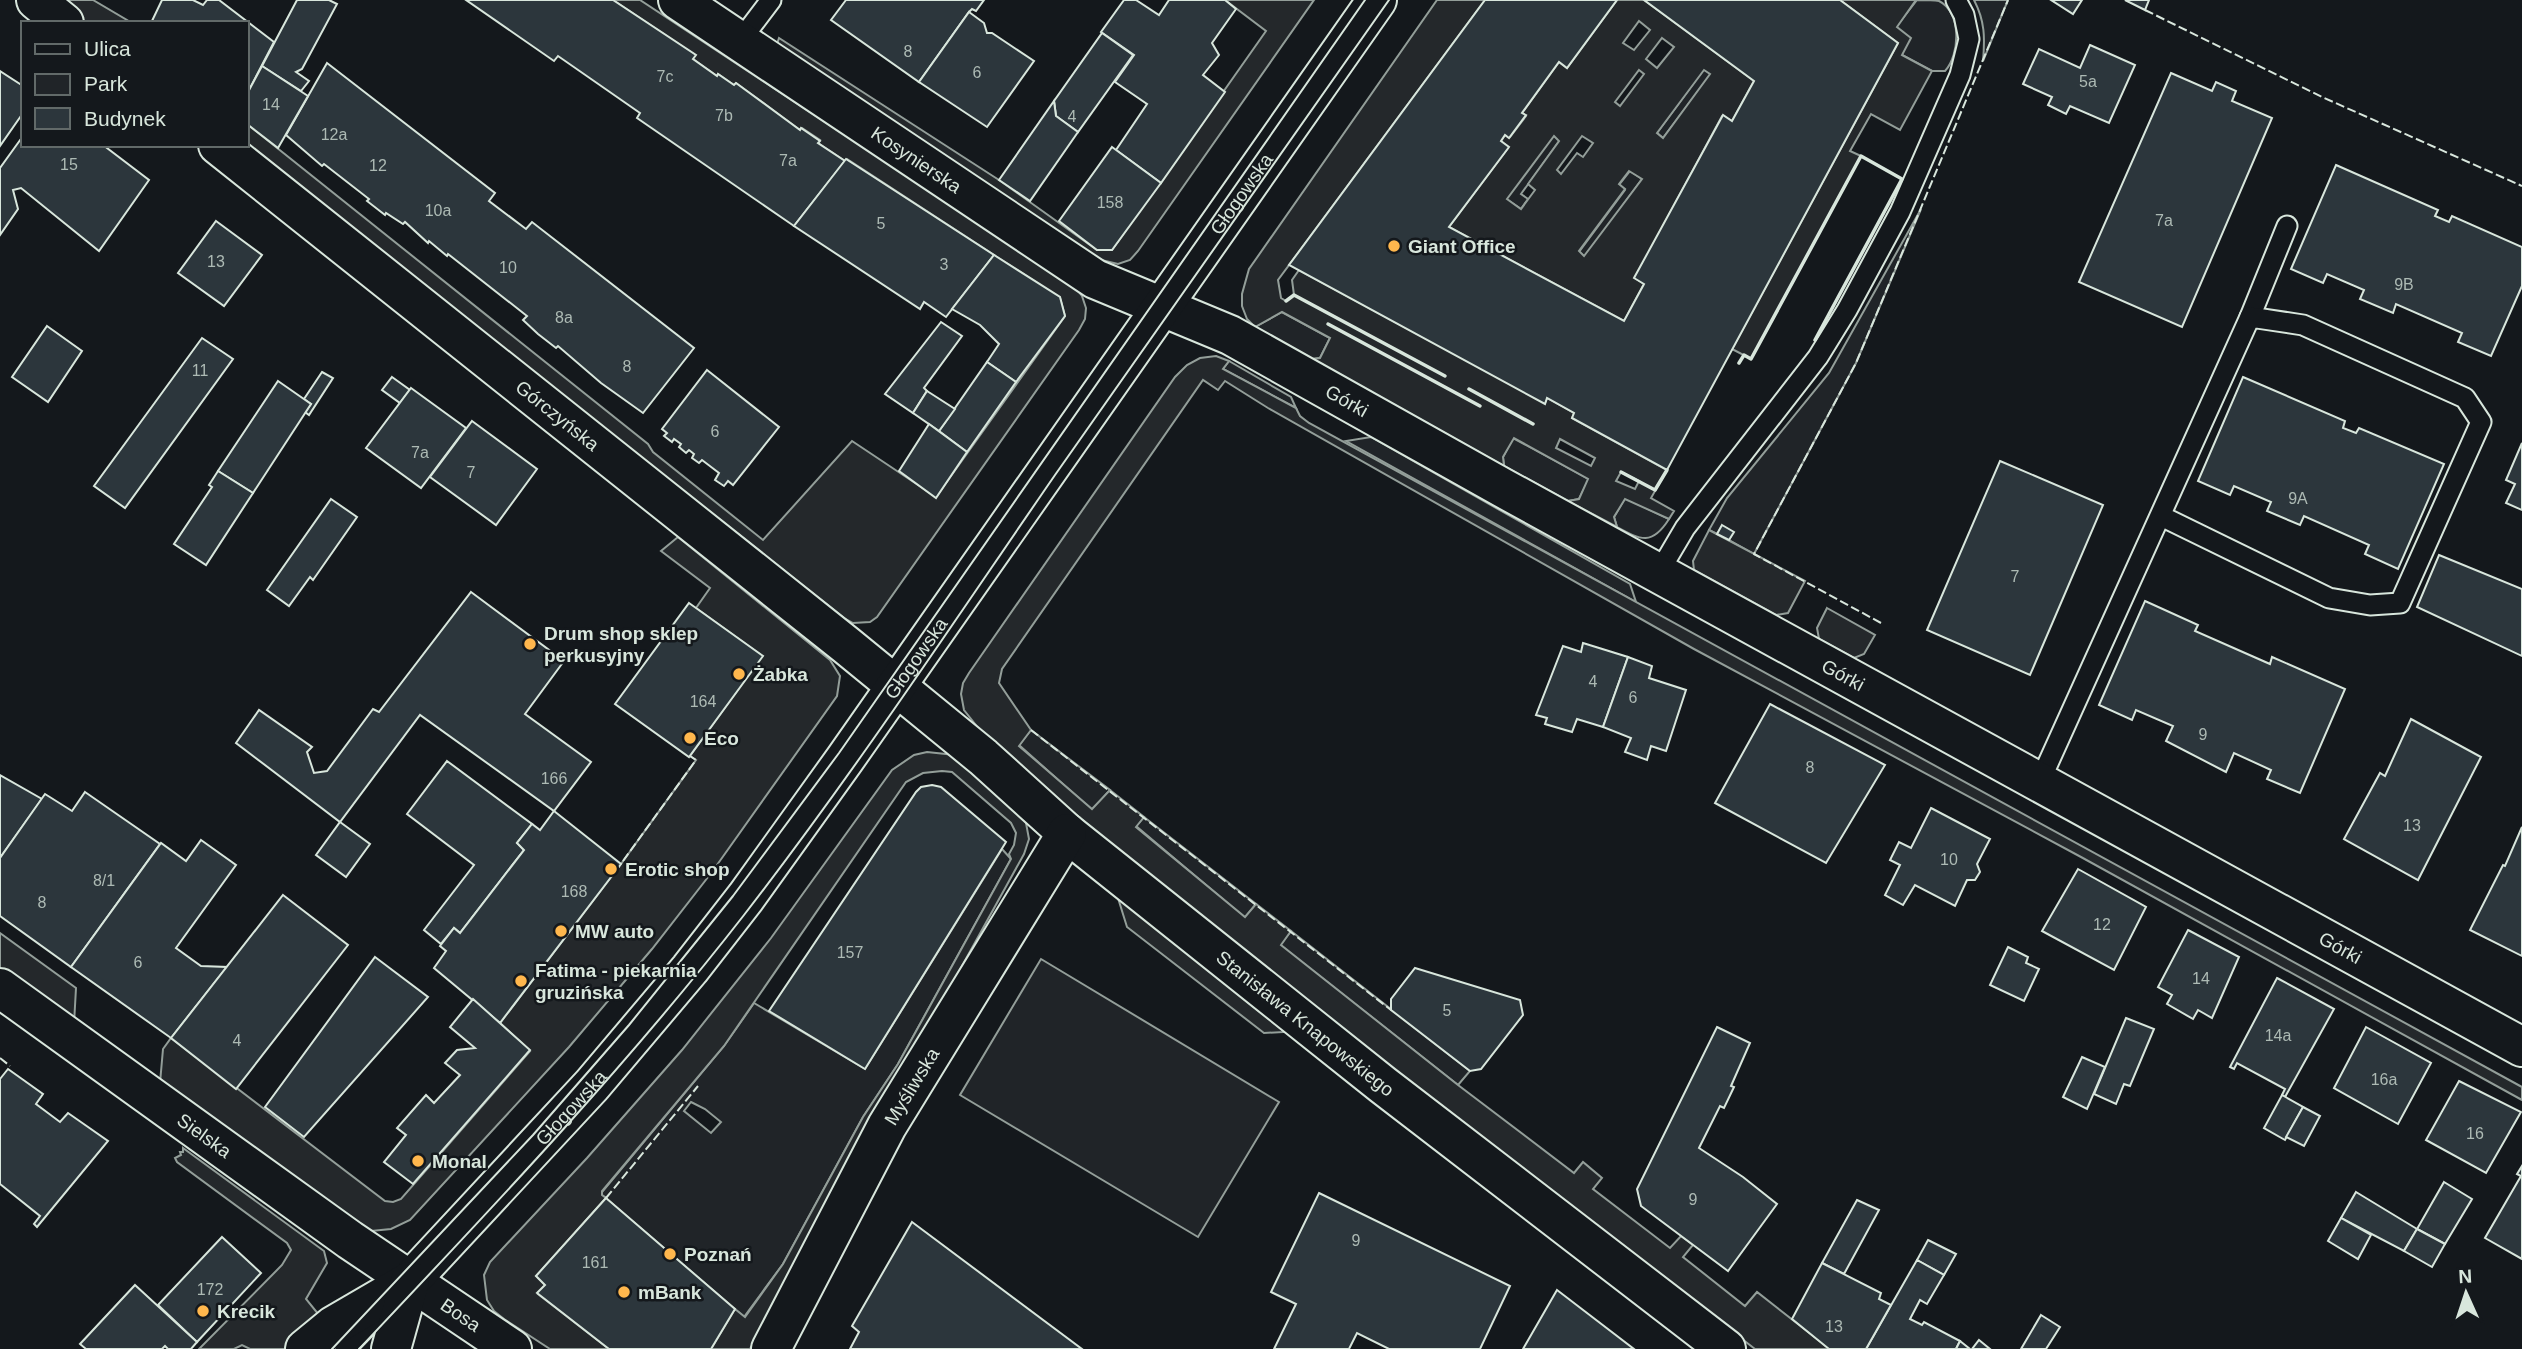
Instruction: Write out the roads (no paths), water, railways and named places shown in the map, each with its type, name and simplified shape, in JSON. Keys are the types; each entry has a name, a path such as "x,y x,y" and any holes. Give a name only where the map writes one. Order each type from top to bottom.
{"street":[{"path":"36,0 62,21"},
{"name":"Kosynierska","path":"678,0 1095,279 1162,306"},
{"name":"Głogowska","path":"305,1349 333,1326 410,1282 583,1095 682,978 769,865 1377,0"},
{"name":"Górczyńska","path":"221,147 896,686"},
{"name":"Górki","path":"1162,306 1230,335 2522,1047"},
{"name":"Stanisława Knapowskiego","path":"896,686 983,757 1067,833 1372,1076 1726,1349"},
{"name":"Myśliwska","path":"771,1349 887,1126 1067,833"},
{"name":"Sielska","path":"0,988 410,1282"},
{"name":"Głogowska","path":"391,1349 410,1282"},
{"name":"Bosa","path":"410,1282 512,1349"}],"lane":[{"path":"740,41 771,0"},
{"path":"1659,572 1685,528 1818,357 1847,310 1900,212 1960,75 1969,39 1964,15 1956,0"},
{"path":"2040,781 2250,317 2287,226"},
{"path":"2161,516 2329,598 2370,605 2400,603 2481,422 2465,398 2316,330 2303,325 2250,317"},
{"path":"345,1349 410,1282"}],"tram line":[{"path":"332,1349 533,1135 629,1025 733,896 839,753 1365,0"},
{"path":"359,1349 605,1082 744,915 864,752 1096,415 1389,0"}],"place":[{"name":"Giant Office","path":"1394,246"},
{"name":"Drum shop sklep perkusyjny","path":"530,644"},
{"name":"Żabka","path":"739,674"},
{"name":"Eco","path":"690,738"},
{"name":"Erotic shop","path":"611,869"},
{"name":"MW auto","path":"561,931"},
{"name":"Fatima - piekarnia gruzińska","path":"521,981"},
{"name":"Monal","path":"418,1161"},
{"name":"Poznań","path":"670,1254"},
{"name":"mBank","path":"624,1292"},
{"name":"Krecik","path":"203,1311"}]}
